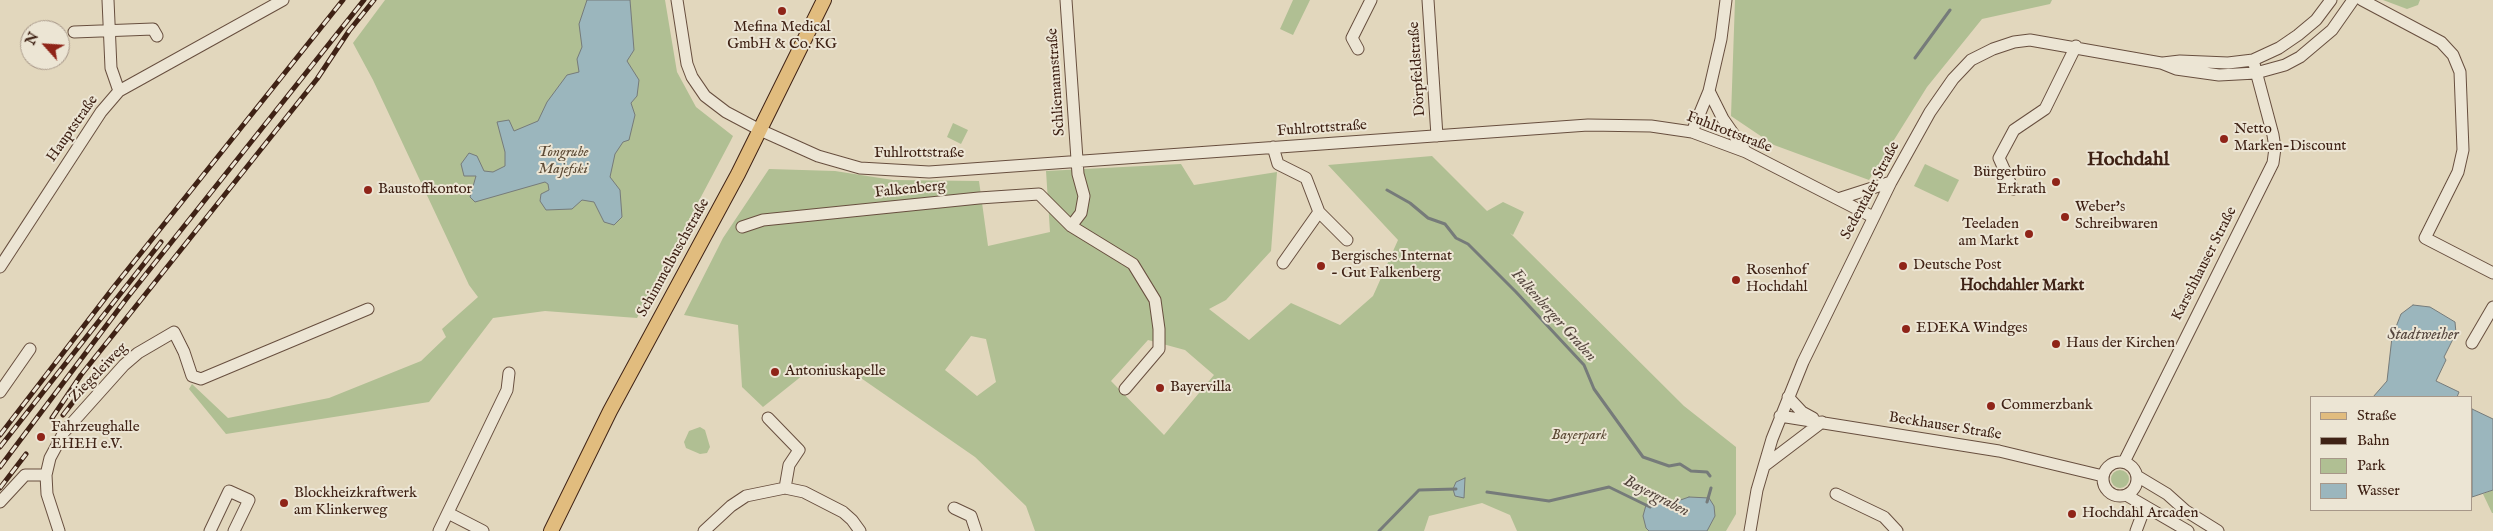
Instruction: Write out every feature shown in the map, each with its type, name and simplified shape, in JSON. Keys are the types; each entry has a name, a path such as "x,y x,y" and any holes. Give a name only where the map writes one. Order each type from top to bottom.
{"main road":[{"name":"Schimmelbuschstraße","path":"551,531 610,411 760,130 824,0"}],"street":[{"path":"108,0 111,68 119,91"},
{"name":"Hauptstraße","path":"0,266 101,112 119,91 283,0"},
{"path":"677,0 683,50 692,77 705,96 715,104 760,130"},
{"name":"Schliemannstraße","path":"1066,0 1077,162"},
{"path":"1358,49 1352,38 1371,0"},
{"name":"Dörpfeldstraße","path":"1428,0 1437,136"},
{"path":"1692,132 1708,91 1721,39 1726,0"},
{"name":"Sedentaler Straße","path":"2162,63 2180,61 2228,63 2253,60 2279,48 2298,35 2316,20 2331,0"},
{"name":"Sedentaler Straße","path":"1750,531 1764,466 1788,397 1891,182 1930,112 1952,79 1971,60 1993,48 2030,40 2076,46 2162,63 2176,69 2219,75 2256,73 2285,65 2300,57 2332,30 2353,0"},
{"path":"2362,0 2441,42 2453,55 2460,72 2463,150 2458,172 2425,238 2493,273"},
{"path":"74,32 153,29 157,36"},
{"path":"2013,189 2000,158 2014,130 2044,109 2076,46"},
{"name":"Karschhauser Straße","path":"2124,462 2273,163 2275,148 2273,135 2253,60"},
{"path":"1708,91 1723,119 1746,152"},
{"name":"Fuhlrottstraße","path":"760,130 818,156 860,168 929,172 1596,125 1651,126 1692,132 1746,152 1873,217"},
{"path":"1273,147 1278,164 1306,178 1319,212 1347,240"},
{"path":"1071,226 1080,213 1084,196 1077,162"},
{"path":"1838,199 1891,182"},
{"name":"Falkenberg","path":"742,227 763,220 979,198 1039,194 1071,226 1133,264 1155,300 1160,329 1159,349 1125,389"},
{"path":"1283,263 1319,212"},
{"path":"2472,343 2493,307"},
{"name":"Ziegeleiweg","path":"46,474 50,458 64,432 124,364 157,340 174,332 184,352 192,376 201,379 368,309"},
{"path":"0,392 30,349"},
{"path":"439,531 506,390 509,373"},
{"path":"1764,466 1822,422 1802,412 1788,397"},
{"name":"Beckhauser Straße","path":"1780,416 1999,451 2103,476"},
{"path":"768,418 798,450 789,466 785,488"},
{"path":"2137,476 2135,488 2126,495 2116,496 2107,491 2103,476 2109,466 2124,462 2131,466 2137,476 2167,494 2186,511 2218,531"},
{"path":"0,502 25,475 46,474 47,494 59,531"},
{"path":"704,531 717,517 746,496 785,488 804,492 842,512 852,520 860,531"},
{"path":"210,531 229,491 249,500 234,531"},
{"path":"1836,494 1884,517 1897,531"},
{"path":"2126,495 2188,531"},
{"path":"2136,531 2145,507"},
{"path":"954,508 971,516 976,531"},
{"path":"448,513 483,531"}],"green space":[{"name":"Tongrube Majefski","path":"385,0 665,0 677,72 696,107 733,136 637,318 545,311 493,318 429,402 226,434 189,389 192,384 228,418 329,398 421,361 446,337 442,329 478,297 469,285 373,80 353,43"},
{"path":"1293,0 1310,0 1293,35 1280,29"},
{"path":"1735,0 2052,0 2050,4 1982,19 1927,87 1869,180 1774,145 1731,116"},
{"path":"2383,0 2420,0 2418,5 2407,9"},
{"path":"953,123 968,130 961,144 947,137"},
{"name":"Bayerpark","path":"1432,156 1487,211 1503,202 1524,212 1513,235 1510,233 1684,406 1736,447 1736,514 1726,531 1517,531 1510,515 1482,503 1429,516 1424,531 1035,531 1026,506 975,457 858,376 808,371 763,407 742,387 738,325 684,315 723,238 769,169 835,171 893,180 979,181 988,246 1050,232 1046,171 1181,164 1194,185 1277,172 1271,251 1226,300 1209,309 1249,340 1291,303 1340,325 1373,296 1398,240 1328,165","holes":["971,336 986,339 996,382 977,396 945,370","1148,340 1185,350 1214,375 1164,435 1111,381"]},
{"path":"1925,164 1959,180 1948,202 1914,186"},
{"path":"700,427 705,430 710,447 707,453 700,454 686,448 684,442 689,431"},
{"path":"2116,470 2124,470 2129,475 2127,486 2116,488 2111,483 2111,475"},
{"path":"2493,490 2493,513 2492,513 2483,494"}],"water":[{"path":"587,0 630,0 634,50 627,61 639,80 637,96 631,103 635,115 629,140 623,142 615,154 610,177 620,190 622,217 614,225 604,222 594,202 582,200 572,209 546,210 540,201 541,194 549,190 548,184 545,182 475,202 470,197 476,176 464,176 461,164 469,153 477,156 484,171 493,172 505,166 505,152 497,122 509,120 514,131 538,121 547,102 567,75 579,72 577,59 582,47 579,24"},
{"name":"Stadtweiher","path":"2413,305 2430,307 2455,322 2456,333 2444,357 2446,360 2436,381 2459,392 2457,396 2374,396 2387,381 2392,337 2401,314"},
{"path":"2473,409 2493,419 2493,490 2473,497"},
{"path":"1465,478 1464,498 1455,496 1453,489 1456,482"},
{"path":"1689,497 1709,498 1714,506 1715,516 1707,531 1649,531 1646,528 1643,516 1646,505 1652,502 1672,503"}],"waterway":[{"path":"1915,58 1950,10"},
{"name":"Falkenberger Graben","path":"1387,190 1410,203 1428,218 1445,224 1456,238 1468,244 1516,292 1584,365 1594,389 1643,457 1669,466 1680,464 1691,471 1707,472 1710,476"},
{"name":"Bayergraben","path":"1487,492 1549,501 1609,487 1650,507"},
{"name":"Falkenberger Graben","path":"1707,502 1711,488"},
{"name":"Bayergraben","path":"1379,531 1419,490 1456,489"}],"railway":[{"path":"0,435 113,288 343,0"},
{"path":"0,467 127,298 364,0"},
{"path":"52,418 81,375 317,79 349,31 374,0"},
{"path":"0,447 161,242"},
{"path":"63,415 87,384"},
{"path":"0,488 26,454"}],"place":[{"name":"Mefina Medical GmbH & Co. KG","path":"782,11"},
{"name":"Netto Marken-Discount","path":"2224,139"},
{"name":"Bürgerbüro Erkrath","path":"2056,182"},
{"name":"Baustoffkontor","path":"368,190"},
{"name":"Weber's Schreibwaren","path":"2065,217"},
{"name":"Teeladen am Markt","path":"2029,234"},
{"name":"Bergisches Internat - Gut Falkenberg","path":"1321,266"},
{"name":"Deutsche Post","path":"1903,266"},
{"name":"Rosenhof Hochdahl","path":"1736,280"},
{"name":"EDEKA Windges","path":"1906,329"},
{"name":"Haus der Kirchen","path":"2056,344"},
{"name":"Antoniuskapelle","path":"775,372"},
{"name":"Bayervilla","path":"1160,388"},
{"name":"Commerzbank","path":"1991,406"},
{"name":"Fahrzeughalle EHEH e.V.","path":"41,437"},
{"name":"Blockheizkraftwerk am Klinkerweg","path":"284,503"},
{"name":"Hochdahl Arcaden","path":"2072,514"}],"district":[{"name":"Hochdahl","path":"2128,161"},
{"name":"Hochdahler Markt","path":"2022,287"}]}
